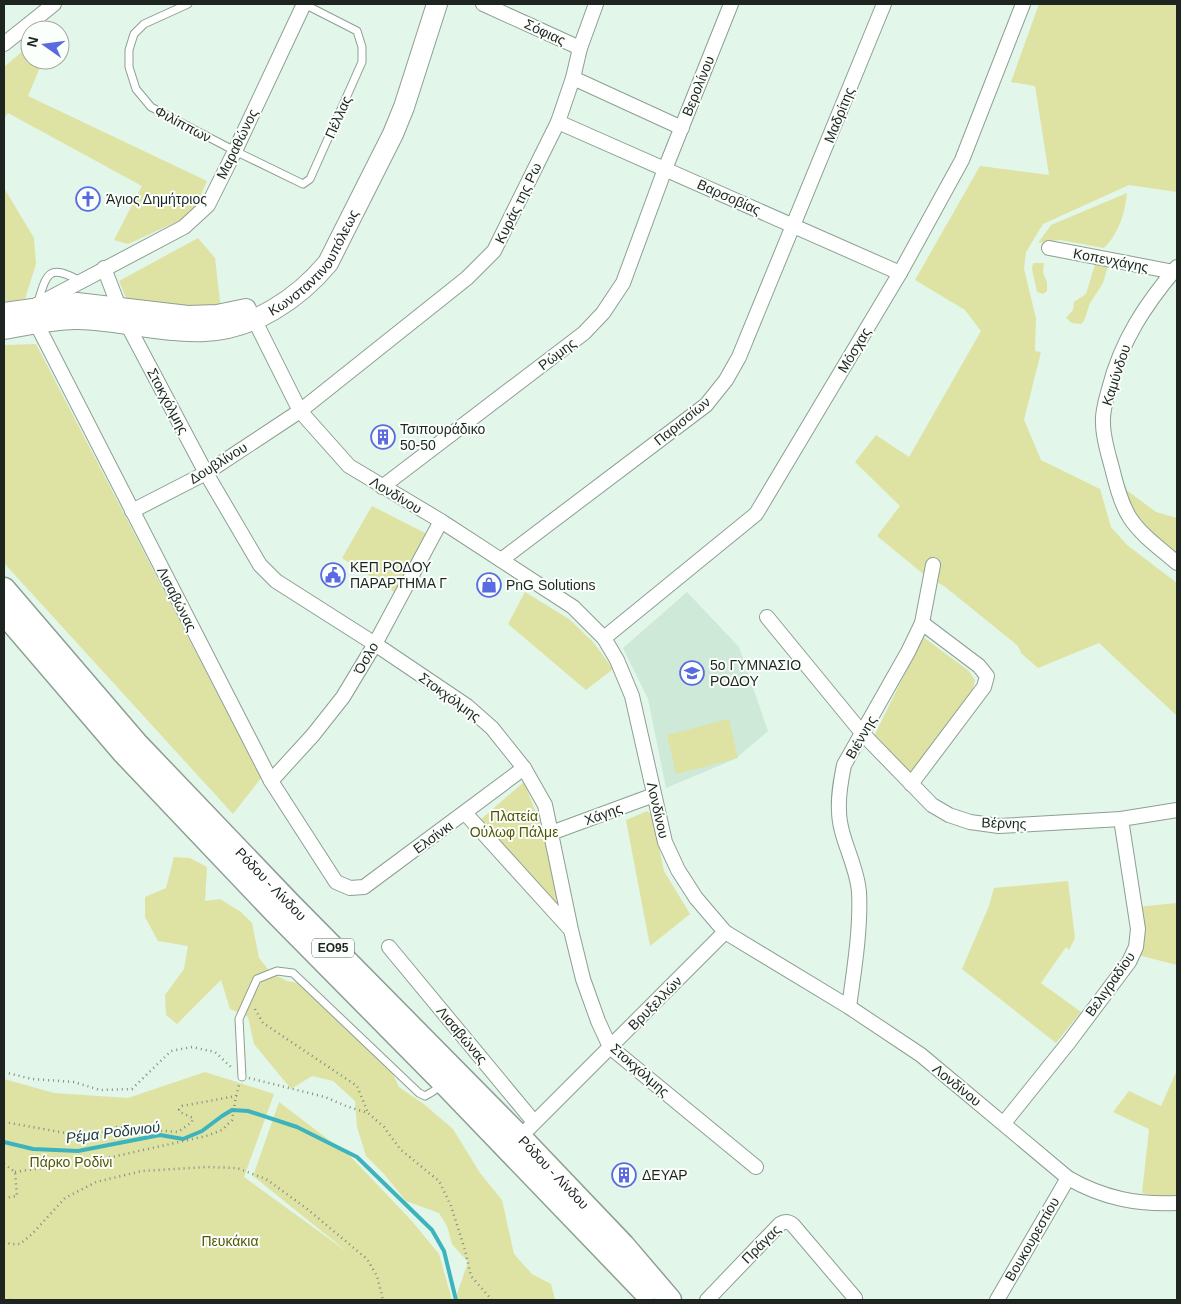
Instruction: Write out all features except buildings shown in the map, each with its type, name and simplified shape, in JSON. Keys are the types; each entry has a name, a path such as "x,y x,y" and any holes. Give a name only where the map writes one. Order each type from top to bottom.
{"main road":[{"name":"Κωνσταντινουπόλεως","path":"252,313 299,280 322,251 391,115 426,4"},
{"name":"Κωνσταντινουπόλεως","path":"40,313 76,303 123,315 188,316 270,311 314,280 328,263 385,151 404,107 436,4"},
{"path":"4,312 40,313"},
{"path":"4,329 40,313"},
{"name":"Ρόδου - Λίνδου","path":"4,589 136,743 289,903 527,1129 670,1300"},
{"name":"Ρόδου - Λίνδου","path":"4,613 124,753 276,913 444,1083 651,1300"}],"street":[{"path":"4,44 54,4"},
{"name":"Μαραθώνος","path":"40,313 81,281 184,226 208,205 304,4"},
{"name":"Σόφιας","path":"483,4 580,48"},
{"name":"Κυράς της Ρω","path":"300,411 467,278 494,251 558,122 573,78 580,48 596,4"},
{"name":"Βερολίνου","path":"665,169 730,4"},
{"name":"Μαδρίτης","path":"794,226 884,4"},
{"name":"Μόσχας","path":"604,638 756,514 900,273 962,160 1023,4"},
{"path":"573,78 682,128"},
{"name":"Βαρσοβίας","path":"558,122 900,273"},
{"name":"Ρώμης","path":"382,487 584,333 603,313 623,283 665,169"},
{"name":"Παρισσίων","path":"501,560 706,405 726,380 739,357 794,226"},
{"name":"Κοπενχάγης","path":"1049,248 1176,269"},
{"name":"Στοκχόλμης","path":"104,268 123,315 206,473 260,565 276,581 375,644 466,706 492,728 524,768 545,805 583,979 598,1021 610,1047 756,1167"},
{"name":"Καμύνδου","path":"1176,269 1142,313 1123,348 1111,381 1104,409 1103,423 1114,477 1131,518 1151,541 1177,563"},
{"name":"Λισαβώνας","path":"40,313 132,511 271,781 336,882"},
{"name":"Λονδίνου","path":"252,313 300,411 349,466 441,521 573,607 604,638 617,660 632,696 665,842 678,870 696,898 726,932 849,1007 921,1055 1068,1178 1083,1187 1103,1195 1130,1201 1159,1204 1177,1203"},
{"name":"Δουβλίνου","path":"132,511 206,473 300,411"},
{"name":"Όσλο","path":"271,781 313,735 344,697 375,644 441,521"},
{"name":"Βιέννης","path":"849,1007 856,954 859,892 854,864 844,837 838,812 840,784 844,765 863,734 922,623 933,565"},
{"name":"Βέρνης","path":"767,617 863,734 932,805 949,815 970,822 999,826 1122,819 1177,810"},
{"path":"911,784 984,688 987,676 979,666 922,623"},
{"name":"Ελσίνκι","path":"336,882 350,888 364,887 524,768"},
{"name":"Χάγης","path":"552,833 654,795"},
{"path":"465,813 571,930"},
{"name":"Βελιγραδίου","path":"1004,1123 1070,1042 1128,962 1136,947 1138,928 1122,819"},
{"name":"Βρυξελλών","path":"527,1129 726,932"},
{"name":"Λισαβώνας","path":"390,947 527,1129"},
{"name":"Βουκουρεστίου","path":"997,1300 1068,1178"},
{"name":"Πράγας","path":"707,1300 784,1221 793,1225 856,1298"}],"lane":[{"name":"Φιλίππων","path":"188,4 144,24 134,34 129,50 129,67 136,89 151,107 235,151"},
{"name":"Πέλλας","path":"235,151 304,184 310,179 362,62 362,47 357,31 304,4"},
{"path":"40,313 44,282 50,274 55,271 62,272 81,281"},
{"path":"242,1077 239,1019 256,980 277,971 293,973 419,1093 425,1096 444,1083"}],"path":[{"path":"249,996 263,1023 356,1086 368,1113"},
{"path":"4,1072 32,1079 74,1082 100,1090 132,1089 171,1050 192,1047 215,1052 242,1077 326,1098 368,1113 384,1127 400,1149 439,1180 451,1206 471,1276 492,1300"},
{"path":"4,1164 15,1172 112,1157 206,1136 222,1130 232,1120 242,1077"},
{"path":"4,1122 88,1137 117,1127 178,1132 192,1122 193,1118 180,1112 179,1110 182,1106 236,1098"},
{"path":"4,1242 20,1244 32,1234 65,1198 96,1182 142,1171 206,1167 237,1168 266,1179 306,1208 367,1259 377,1276 383,1300"},
{"path":"4,1198 17,1196 15,1172"},
{"path":"4,1299 10,1300"}],"shaded area":[{"name":"5ο ΓΥΜΝΑΣΙΟ ΡΟΔΟΥ","path":"687,592 739,647 768,731 735,759 666,788 648,699 623,648"}],"green space":[{"path":"1039,4 1177,4 1177,192 1129,185 1043,224 1026,252 1024,269 1036,318 1035,351 1041,352 1024,420 1041,460 1100,489 1111,527 1127,545 1177,583 1177,716 1099,643 1038,668 1022,654 1017,645 944,586 927,577 877,536 900,506 855,462 876,435 909,457 981,331 965,310 915,280 980,166 1049,175 1035,86 1011,82"},
{"path":"20,53 20,70 39,70 28,96 207,181 192,215 128,244 114,240 142,186 8,113 4,119 4,67"},
{"path":"4,188 34,238 36,264 25,299 4,302"},
{"path":"1127,193 1125,208 1120,222 1114,236 1104,248 1060,240 1038,243 1051,225"},
{"path":"198,238 215,258 221,310 129,305 119,281"},
{"path":"1096,261 1109,263 1103,283 1090,303 1084,321 1081,324 1072,323 1066,318 1073,310 1074,302 1086,294"},
{"path":"1033,263 1044,263 1043,273 1047,282 1047,291 1043,294 1037,292 1032,269"},
{"path":"36,344 261,778 233,814 4,563 4,345"},
{"path":"1121,486 1156,512 1177,518 1177,565 1126,517"},
{"path":"372,506 427,534 396,593 342,558"},
{"path":"525,592 569,619 593,642 613,669 586,690 508,624"},
{"path":"923,637 969,671 975,680 972,693 908,777 873,738"},
{"path":"729,719 738,758 676,774 667,735"},
{"name":"Πλατεία Ούλωφ Πάλμε","path":"524,782 540,823 562,907 555,912 480,820"},
{"path":"647,811 652,815 664,871 690,914 650,946 626,820"},
{"path":"174,857 190,858 207,867 205,901 220,899 241,912 252,923 259,958 271,973 287,981 304,984 387,1062 399,1087 425,1105 453,1129 480,1173 502,1200 514,1254 532,1274 551,1284 555,1300 458,1300 456,1297 468,1262 452,1244 447,1226 439,1213 406,1201 366,1156 357,1127 355,1101 333,1081 312,1076 291,1089 254,1044 248,1017 230,1009 221,980 177,1024 166,1015 165,995 184,969 188,946 158,941 145,917 145,897 166,888"},
{"path":"1068,881 1075,938 1069,950 1066,947 1041,983 1081,1012 1056,1043 962,969 989,906 994,888"},
{"path":"1177,903 1177,965 1134,954 1137,907"},
{"path":"1177,1070 1177,1201 1142,1193 1149,1129 1113,1112 1129,1091 1161,1106"},
{"path":"205,1072 274,1094 244,1177 350,1254 253,1176 279,1102 350,1156 411,1220 439,1254 452,1300 4,1300 4,1079 54,1093 128,1098"}],"waterway":[{"name":"Ρέμα Ροδινιού","path":"4,1142 33,1149 78,1151 160,1135 183,1139 202,1131 232,1110 248,1111 297,1127 357,1157 432,1230 444,1251 456,1300"}],"place":[{"name":"Άγιος Δημήτριος","path":"88,199"},
{"name":"Τσιπουράδικο 50-50","path":"383,437"},
{"name":"ΚΕΠ ΡΟΔΟΥ ΠΑΡΑΡΤΗΜΑ Γ","path":"333,575"},
{"name":"PnG Solutions","path":"489,585"},
{"name":"5ο ΓΥΜΝΑΣΙΟ ΡΟΔΟΥ","path":"692,673"},
{"name":"ΔΕΥΑΡ","path":"624,1175"}],"park label":[{"name":"Πάρκο Ροδίνι","path":"71,1162"},
{"name":"Πευκάκια","path":"230,1241"}]}
